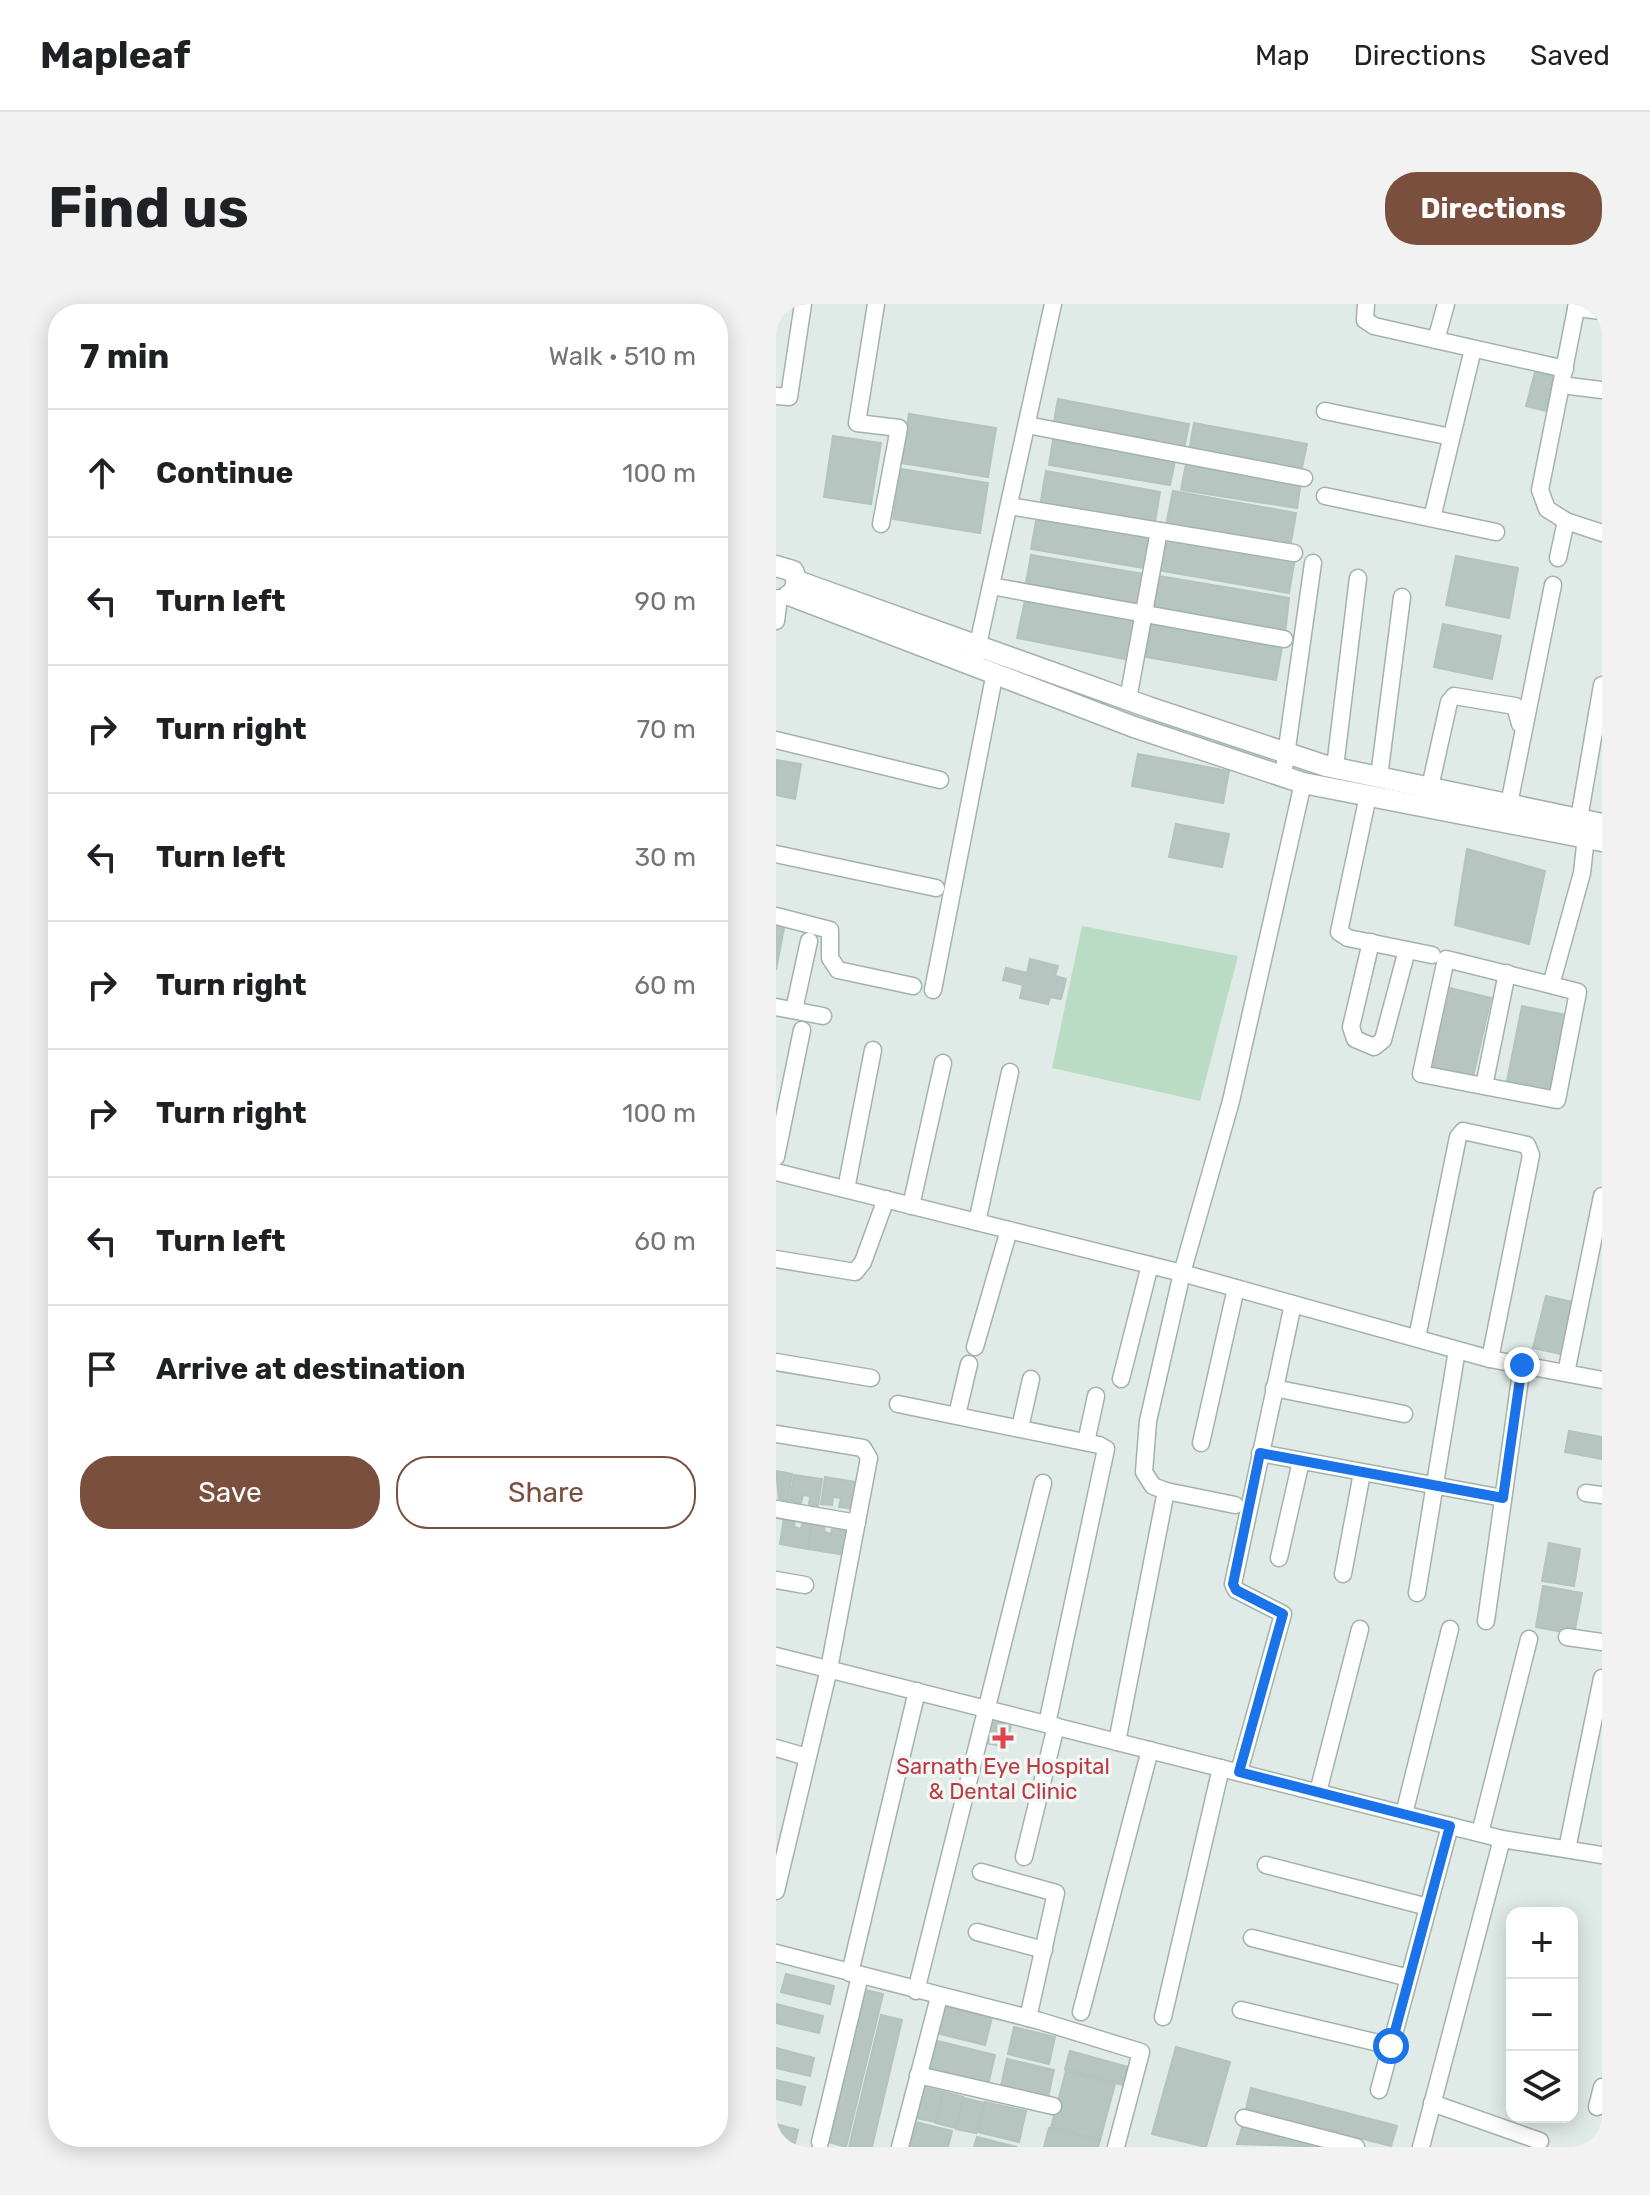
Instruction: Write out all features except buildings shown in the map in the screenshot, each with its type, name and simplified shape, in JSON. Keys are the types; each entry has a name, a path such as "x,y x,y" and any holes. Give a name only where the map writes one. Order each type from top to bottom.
{"street":[{"path":"776,396 789,397 803,304"},
{"path":"876,304 857,423 899,428 881,524"},
{"path":"976,654 1053,304"},
{"path":"1366,304 1364,314 1368,324 1473,349 1602,390"},
{"path":"1436,340 1446,304"},
{"path":"1602,311 1577,306 1540,490 1547,509 1566,521 1602,533"},
{"path":"1432,518 1473,349"},
{"path":"1325,411 1451,437"},
{"path":"1027,425 1304,478"},
{"path":"1325,496 1496,532"},
{"path":"1009,506 1294,553"},
{"path":"1558,558 1566,521"},
{"path":"1128,699 1159,531"},
{"path":"1283,776 1313,563"},
{"path":"776,566 789,567 776,621"},
{"path":"1335,767 1358,578"},
{"path":"1509,804 1553,585"},
{"path":"991,586 1284,639"},
{"path":"785,593 1128,699 1286,753 1335,767 1509,804 1592,830"},
{"path":"1379,777 1402,597"},
{"path":"976,654 995,672 1134,727 1303,783 1592,830"},
{"path":"933,990 995,672"},
{"path":"1551,985 1592,830 1602,685"},
{"path":"1430,787 1449,702 1454,696 1515,706 1516,720 1524,725"},
{"path":"776,740 940,780"},
{"path":"1235,1505 1166,1491 1147,1480 1143,1451 1182,1273 1231,1101 1303,783"},
{"path":"1368,796 1338,926 1343,935 1432,955"},
{"path":"776,854 936,888"},
{"path":"776,916 830,930 830,958 838,970 913,986"},
{"path":"794,1010 809,941"},
{"path":"1371,942 1351,1027 1355,1039 1374,1047 1383,1040 1407,950"},
{"path":"1446,959 1551,985 1578,992 1557,1100 1421,1074 1446,959"},
{"path":"1484,1086 1507,973"},
{"path":"776,1007 823,1016"},
{"path":"776,1157 802,1030"},
{"path":"846,1189 873,1050"},
{"path":"911,1206 943,1063"},
{"path":"977,1222 1010,1072"},
{"path":"1417,1338 1458,1137 1463,1131 1527,1145 1531,1155 1490,1359"},
{"path":"776,1172 1182,1273 1490,1359 1602,1380"},
{"path":"1566,1373 1602,1196"},
{"path":"776,1259 855,1272 863,1262 886,1199"},
{"path":"975,1347 1009,1230"},
{"path":"1121,1379 1150,1265"},
{"path":"1201,1443 1236,1288"},
{"path":"1239,1772 1283,1614 1233,1588 1293,1304"},
{"path":"1417,1593 1457,1350"},
{"path":"776,1362 871,1378"},
{"path":"957,1415 969,1364"},
{"path":"1486,1621 1522,1365"},
{"path":"1020,1428 1031,1379"},
{"path":"1274,1388 1404,1414"},
{"path":"1086,1442 1096,1396"},
{"path":"898,1404 1086,1442 1106,1449 1024,1857"},
{"path":"776,1434 868,1451 829,1669 776,1891"},
{"path":"1260,1453 1503,1498"},
{"path":"1279,1558 1301,1461"},
{"path":"1343,1574 1362,1473"},
{"path":"916,1991 1043,1483"},
{"path":"1117,1742 1166,1491"},
{"path":"776,1509 857,1523"},
{"path":"776,1580 805,1585"},
{"path":"1318,1792 1360,1629"},
{"path":"1404,1814 1450,1629"},
{"path":"1567,1637 1602,1642"},
{"path":"1480,1833 1529,1639"},
{"path":"776,1656 1502,1839 1602,1855"},
{"path":"1567,1849 1602,1678"},
{"path":"820,2142 917,1691"},
{"path":"776,1748 807,1757"},
{"path":"1081,2012 1150,1750"},
{"path":"1163,2017 1221,1768"},
{"path":"1379,2090 1450,1826"},
{"path":"1440,2147 1421,2144 1502,1839"},
{"path":"1266,1865 1428,1907"},
{"path":"981,1872 1056,1893 1028,2018"},
{"path":"977,1932 1044,1950"},
{"path":"1252,1938 1409,1978"},
{"path":"776,1953 1028,2018 1141,2052 1116,2147"},
{"path":"900,2147 939,1997"},
{"path":"1241,2010 1391,2046"},
{"path":"918,2075 1053,2106"},
{"path":"1597,2107 1602,2087"},
{"path":"1432,2103 1540,2141"},
{"path":"1244,2118 1356,2147"}],"green space":[{"path":"1082,926 1238,956 1200,1101 1052,1068"}],"place":[{"name":"Sarnath Eye Hospital & Dental Clinic","path":"1003,1738"}],"route":[{"path":"1391,2046 1450,1826 1239,1772 1283,1614 1236,1590 1233,1584 1260,1453 1503,1498 1522,1365"}]}
